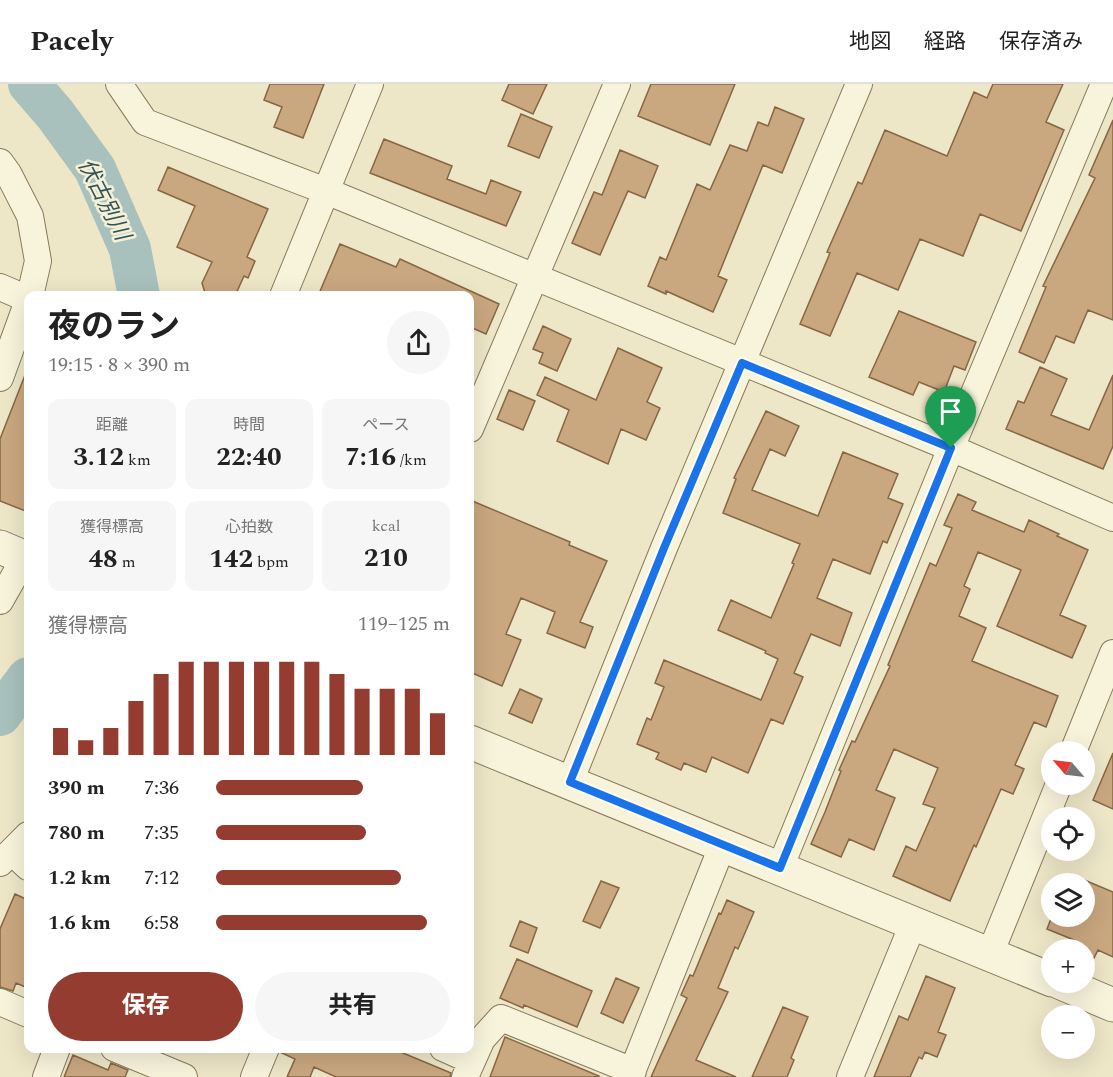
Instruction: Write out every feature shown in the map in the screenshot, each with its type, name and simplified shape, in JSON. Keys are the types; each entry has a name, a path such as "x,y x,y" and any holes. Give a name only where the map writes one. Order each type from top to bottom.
{"street":[{"path":"285,291 370,84"},
{"path":"474,420 616,84"},
{"path":"570,782 664,548 859,84"},
{"path":"780,868 951,448 1104,84"},
{"path":"122,85 145,122 326,191 951,448 1113,518"},
{"path":"0,162 30,216 39,261 31,291"},
{"path":"0,287 24,296"},
{"path":"0,378 24,312"},
{"path":"0,601 18,554"},
{"path":"1077,741 1113,653"},
{"path":"474,744 1041,975"},
{"path":"990,954 1055,795"},
{"path":"449,1053 469,1069 482,1039 501,1018 632,1074 723,844"},
{"path":"850,1077 913,924"},
{"path":"1085,993 1113,1005"},
{"path":"0,1002 24,1012"},
{"path":"46,1077 55,1053"},
{"path":"126,1053 184,1077"},
{"path":"254,1077 264,1053"}],"building":[{"path":"270,84 324,84 303,138 274,127 282,107 264,100"},
{"path":"509,84 547,84 533,114 502,100"},
{"path":"651,84 735,84 710,145 638,116"},
{"path":"993,84 1063,84 1046,122 1064,130 1021,231 980,214 963,256 920,239 898,290 857,273 830,336 800,324 830,253 827,252 858,182 862,184 885,130 947,156 974,92 987,98"},
{"path":"775,107 804,119 782,173 763,165 718,276 727,280 713,312 666,291 666,294 648,286 660,257 666,260 697,184 710,190 730,145 747,151 758,122 768,126"},
{"path":"521,114 552,127 539,158 508,146"},
{"path":"1113,120 1113,320 1088,310 1074,343 1056,336 1044,363 1019,352 1046,287 1043,286 1095,178 1089,175"},
{"path":"384,139 452,166 447,179 486,194 491,180 521,192 506,226 370,173"},
{"path":"620,150 658,166 645,198 628,191 600,255 572,243 594,192 602,195"},
{"path":"168,167 268,209 247,257 255,261 248,278 244,276 237,291 204,291 202,283 212,262 177,247 195,206 158,190"},
{"path":"340,244 396,267 400,259 470,291 320,291"},
{"path":"474,293 499,304 486,334 474,329"},
{"path":"899,311 976,342 965,370 954,366 944,392 919,382 913,395 869,377"},
{"path":"543,326 571,339 557,371 539,363 543,353 533,349"},
{"path":"618,348 662,368 647,402 660,408 646,440 621,429 608,464 557,441 569,410 537,395 545,377 596,400"},
{"path":"1040,367 1067,379 1051,415 1089,430 1113,375 1113,446 1103,469 1006,429 1018,401 1024,403"},
{"path":"24,378 24,510 0,501 0,439"},
{"path":"509,390 535,401 523,430 497,419"},
{"path":"766,411 799,426 785,456 770,449 752,490 818,516 843,452 898,474 888,498 903,504 887,543 883,541 870,574 833,559 817,598 852,613 840,646 811,634 794,673 803,677 783,724 771,719 748,773 712,757 706,772 684,763 681,770 656,759 659,753 637,744 647,718 651,720 664,687 655,683 664,660 761,700 778,659 765,653 766,651 718,630 731,600 771,618 800,544 723,513 736,479 734,478"},
{"path":"958,494 976,502 972,510 1024,532 1029,520 1088,550 1060,615 1086,626 1072,658 997,626 1021,570 978,552 964,586 970,589 959,616 986,628 972,661 1058,696 1046,727 1034,722 1015,765 1024,769 1013,794 1001,789 950,901 893,876 906,846 916,851 935,808 923,804 938,768 894,749 876,790 895,798 874,850 849,839 841,857 811,844 841,771 839,770 852,741 855,742 890,666 888,665 930,563 936,566 952,528 944,525"},
{"path":"474,502 570,542 569,545 607,561 580,622 593,627 585,648 547,633 555,612 521,598 506,634 521,640 502,686 474,674"},
{"path":"520,689 542,699 532,723 509,713"},
{"path":"1113,753 1113,809 1093,800"},
{"path":"601,881 619,888 600,928 583,921"},
{"path":"1095,884 1113,892 1113,957 1098,950 1095,956 1095,939 1072,939 1047,929 1048,927 1095,927"},
{"path":"15,894 24,898 24,986 16,983 13,991 0,987 0,929"},
{"path":"727,900 754,912 738,949 735,947 718,988 728,992 696,1060 736,1077 651,1077 687,998 681,995 690,975 693,976 719,913 721,914"},
{"path":"520,921 537,928 528,953 510,946"},
{"path":"517,959 592,991 577,1027 524,1005 523,1008 500,998"},
{"path":"926,976 955,988 938,1032 946,1035 937,1057 925,1052 922,1059 919,1057 910,1077 874,1077 899,1016 908,1020"},
{"path":"616,978 639,988 623,1023 601,1013"},
{"path":"783,1007 808,1017 791,1058 794,1060 787,1077 752,1077"},
{"path":"505,1037 599,1076 599,1077 490,1077"},
{"path":"282,1053 403,1053 451,1073 450,1077 336,1077 314,1067 310,1077 287,1077 295,1059"},
{"path":"73,1055 108,1070 111,1063 128,1070 125,1077 64,1077"}],"waterway":[{"name":"伏古別川","path":"29,84 55,114 95,169 130,249 138,291"},
{"name":"伏古別川","path":"0,715 24,683"}],"route":[{"path":"742,363 951,448 780,868 570,782 664,548 742,363"}]}
